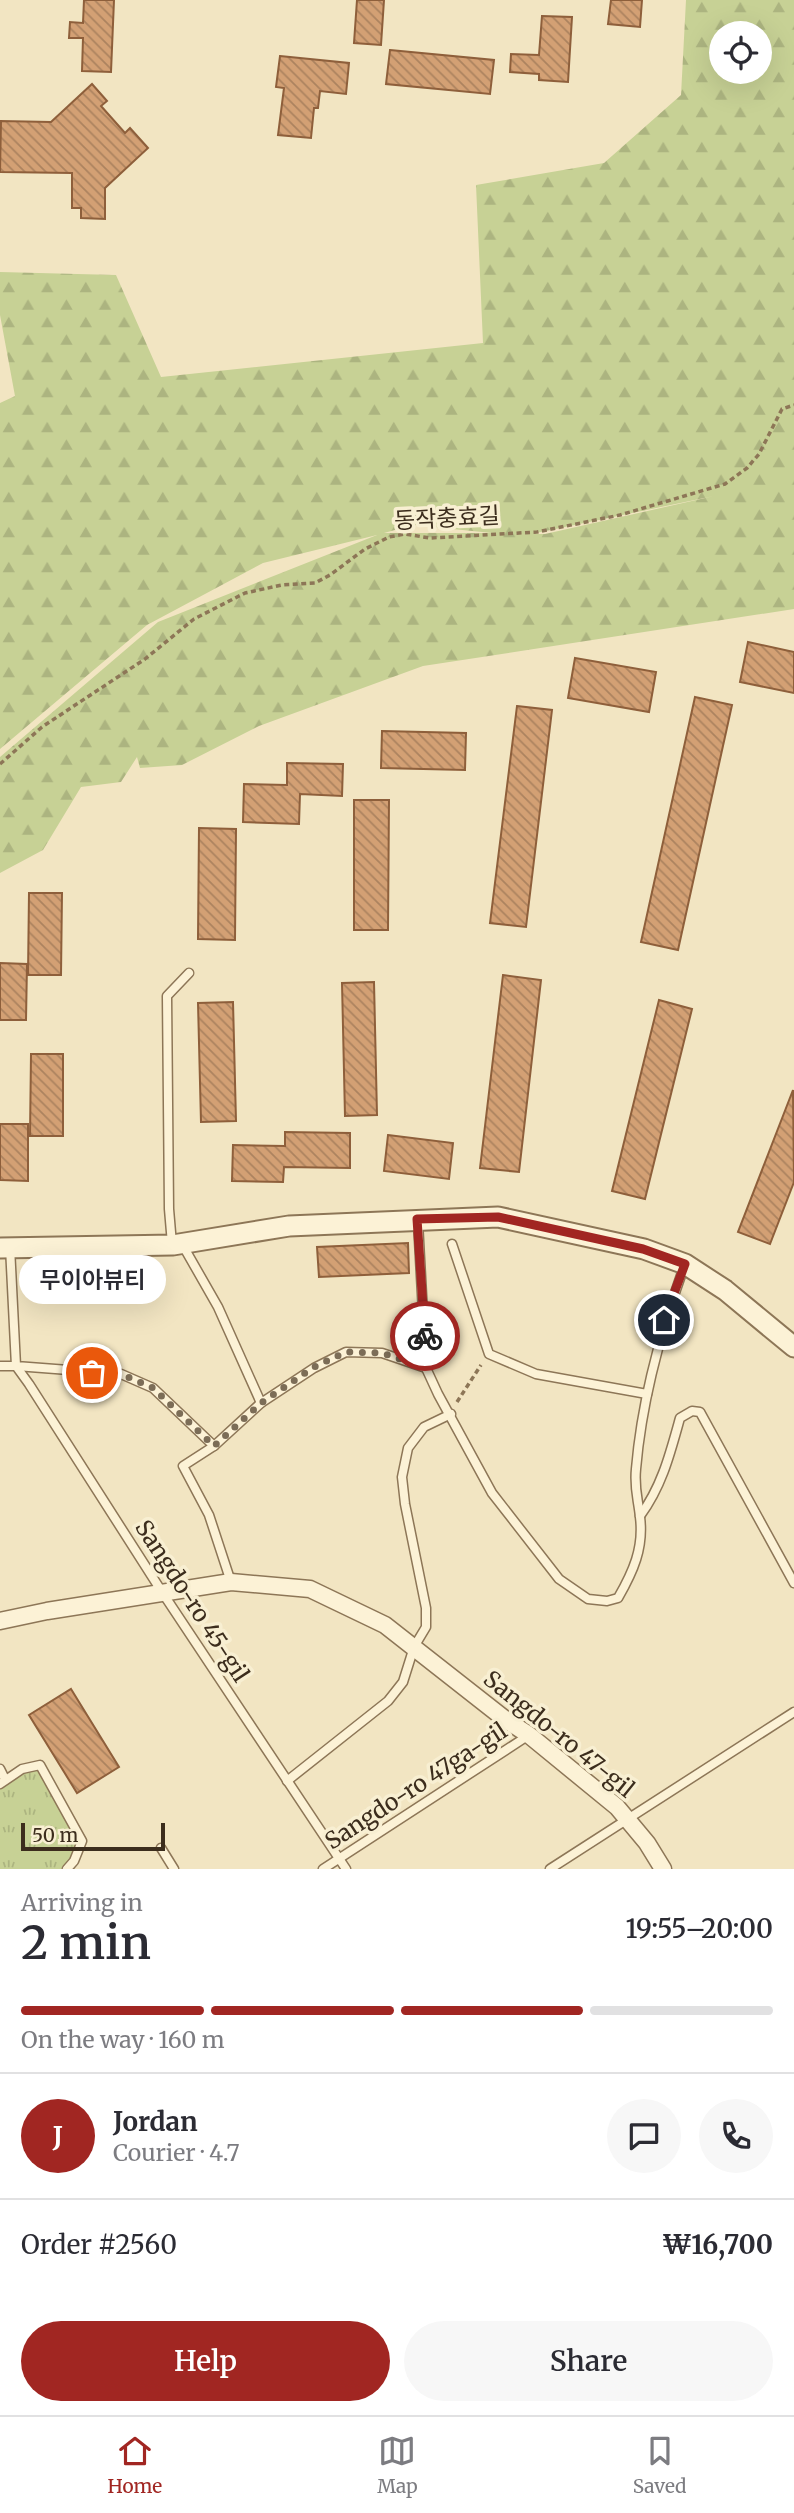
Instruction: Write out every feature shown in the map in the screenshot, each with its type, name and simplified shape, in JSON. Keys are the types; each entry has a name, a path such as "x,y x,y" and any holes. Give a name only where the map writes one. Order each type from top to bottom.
{"street":[{"path":"5,1248 177,1245 289,1226 498,1217 643,1249 685,1264 725,1290 794,1347"},
{"name":"Sangdo-ro 47-gil","path":"0,1621 231,1581 310,1589 385,1625 529,1735 617,1807 647,1843 663,1869"}],"lane":[{"path":"190,973 167,996 169,1209 177,1245 218,1307 261,1403"},
{"path":"417,1219 426,1368 492,1493 559,1579 588,1599 607,1601 618,1598 636,1567 641,1542 640,1516 635,1496 636,1469 647,1394 664,1320 685,1264"},
{"path":"452,1244 489,1354 536,1374 647,1394"},
{"path":"5,1248 16,1366"},
{"path":"231,1581 209,1516 183,1466 214,1446 261,1403 314,1367 346,1352 382,1353 426,1368"},
{"path":"0,1366 121,1374 153,1388 214,1446"},
{"name":"Sangdo-ro 45-gil","path":"16,1366 346,1869"},
{"path":"640,1516 653,1499 663,1478 680,1419 692,1411 700,1412 794,1583"},
{"path":"287,1781 388,1701 403,1682 414,1647 426,1627 426,1608 402,1477 408,1448 424,1427 451,1414"},
{"path":"550,1869 794,1712"},
{"name":"Sangdo-ro 47ga-gil","path":"323,1869 529,1735"},
{"path":"0,1769 3,1782 22,1769 40,1765 82,1841 74,1861 67,1869"},
{"path":"161,1848 174,1869"}],"path":[{"name":"동작충효길","path":"0,764 42,727 145,659 194,619 244,593 282,585 315,583 365,549 390,537 405,534 430,538 537,532 620,515 724,484 747,468 760,454 782,410 794,405"},
{"path":"451,1414 489,1354"}],"green space":[{"path":"686,0 794,0 794,609 423,666 259,726 182,765 140,768 137,757 121,782 81,787 43,850 0,873 0,757 158,622 377,535 263,563 147,625 0,749 0,403 15,396 0,315 0,272 116,275 161,377 483,343 476,185 604,163 681,95","holes":["714,496 545,534 536,534 536,533","413,525 492,533 384,533"]},
{"path":"40,1765 80,1838 74,1854 63,1869 0,1869 0,1787 6,1781"}],"building":[{"path":"84,0 114,0 111,72 82,71 83,38 69,38 70,22 83,23"},
{"path":"357,0 384,0 381,45 354,43"},
{"path":"611,0 642,0 640,27 608,24"},
{"path":"542,16 572,17 568,82 539,80 539,74 510,72 511,54 539,55"},
{"path":"390,50 494,60 490,94 386,84"},
{"path":"280,56 349,63 346,94 320,91 318,108 314,108 311,138 278,135 284,88 276,87"},
{"path":"92,84 107,101 101,106 125,133 130,128 148,148 105,188 105,219 81,218 81,208 72,208 72,173 0,172 1,121 51,122"},
{"path":"748,642 794,652 794,693 740,682"},
{"path":"575,658 656,672 649,712 568,698"},
{"path":"695,697 732,705 678,950 641,942"},
{"path":"517,706 552,710 526,927 490,923"},
{"path":"382,731 466,733 465,770 381,768"},
{"path":"287,763 343,764 342,796 300,794 299,824 243,822 244,784 287,785"},
{"path":"354,800 389,800 388,930 354,930"},
{"path":"199,828 236,829 235,940 198,939"},
{"path":"29,893 62,893 61,975 28,975"},
{"path":"0,963 27,964 26,1020 0,1020"},
{"path":"503,975 541,980 519,1172 480,1168"},
{"path":"374,982 377,1115 345,1116 342,983"},
{"path":"659,1000 692,1009 645,1199 612,1191"},
{"path":"233,1002 236,1121 201,1122 198,1003"},
{"path":"31,1054 63,1054 63,1136 30,1136"},
{"path":"793,1090 794,1182 770,1244 738,1232"},
{"path":"0,1124 28,1124 28,1181 0,1180"},
{"path":"285,1132 350,1133 350,1168 284,1167 283,1182 232,1181 233,1145 285,1146"},
{"path":"388,1135 453,1143 449,1179 384,1171"},
{"path":"408,1243 409,1273 319,1277 317,1247"},
{"path":"71,1689 119,1767 77,1793 29,1715"}],"way so far":[{"path":"92,1373 121,1374 153,1388 214,1446 261,1403 314,1367 346,1352 382,1353 426,1368 425,1336"}],"place":[{"name":"무이아뷰티","path":"92,1373"}],"route":[{"path":"425,1336 417,1219 498,1217 643,1249 685,1264 664,1320"}]}
